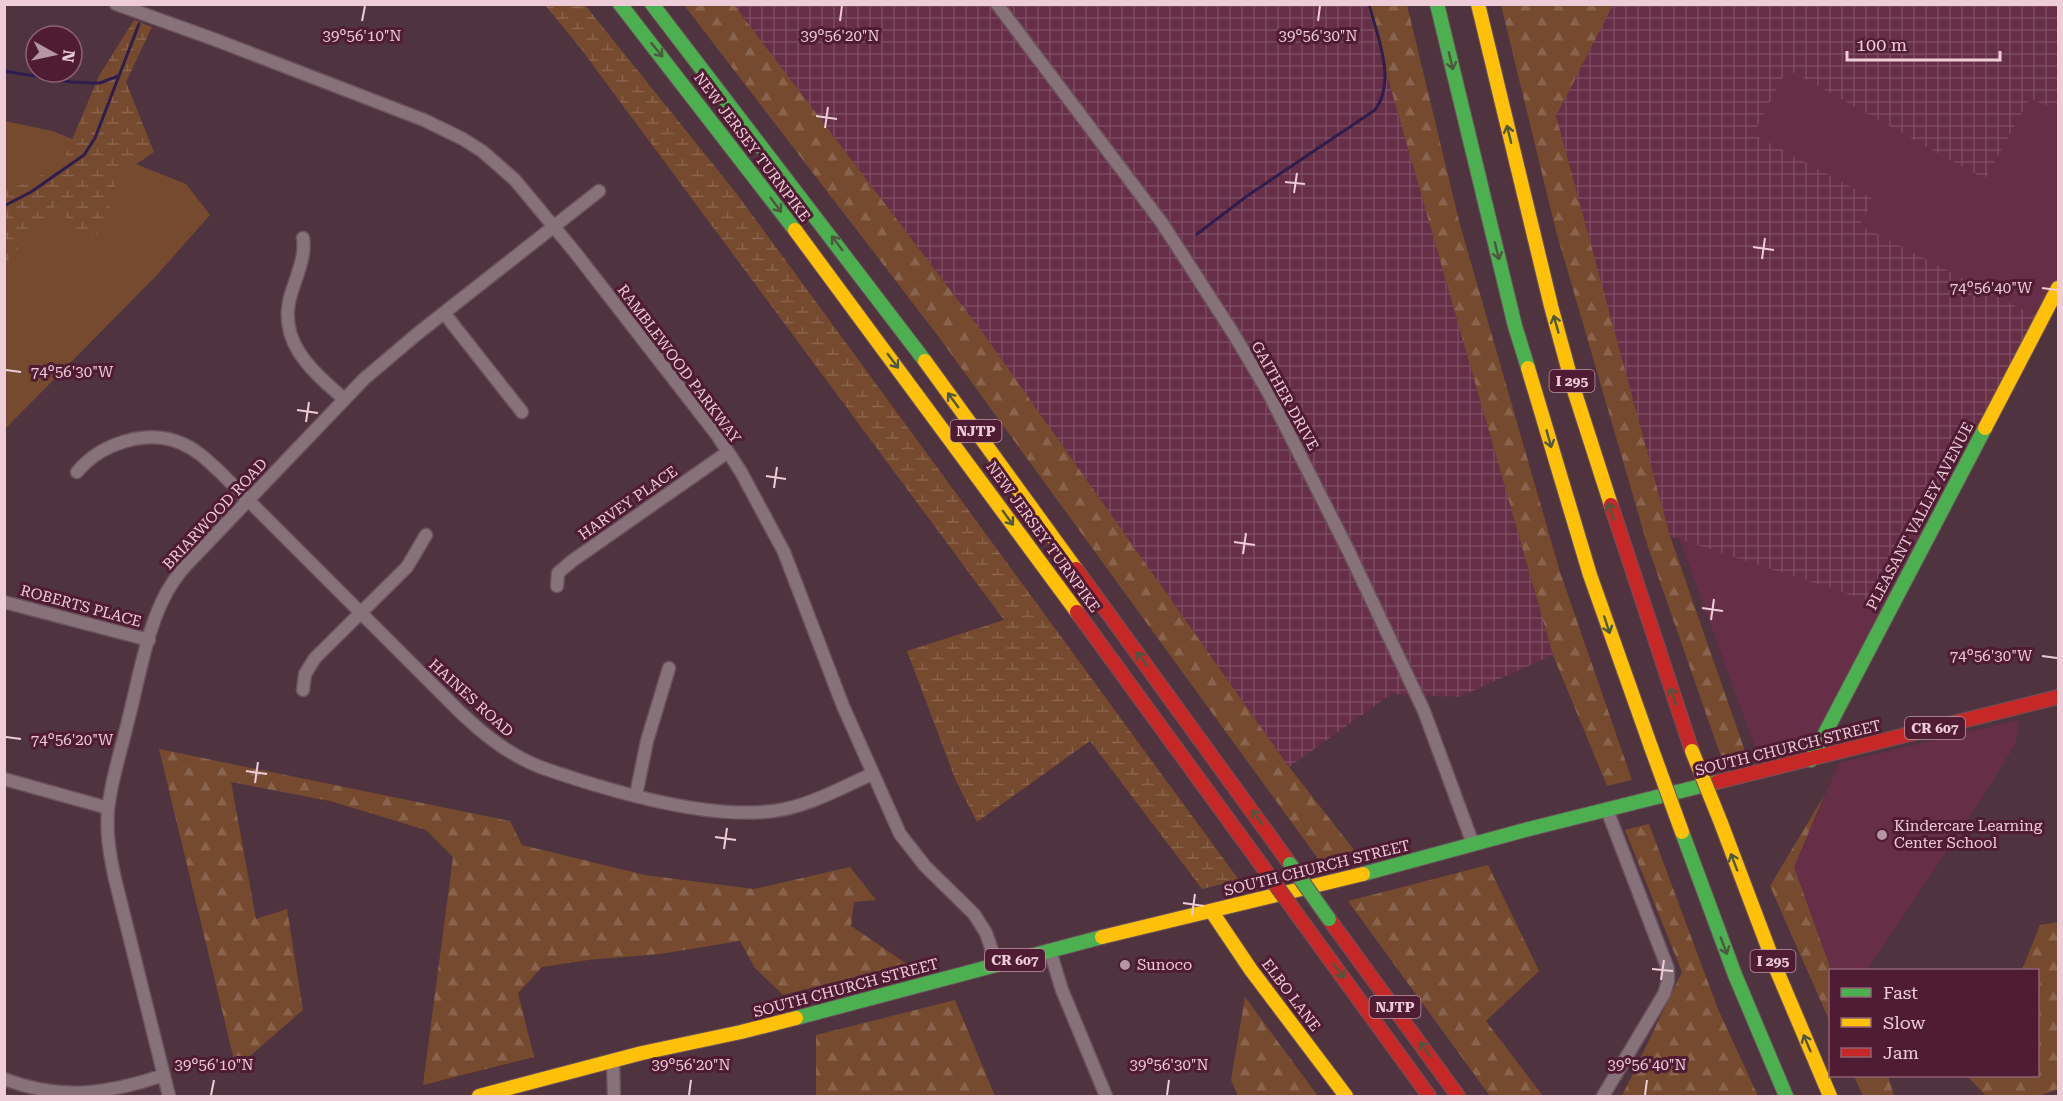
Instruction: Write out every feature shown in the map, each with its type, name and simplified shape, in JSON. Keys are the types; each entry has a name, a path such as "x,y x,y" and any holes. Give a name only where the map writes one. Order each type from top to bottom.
{"main road":[{"name":"NEW JERSEY TURNPIKE","path":"620,4 776,204 920,397 1429,1096"},
{"name":"NEW JERSEY TURNPIKE","path":"652,4 904,332 1458,1096"},
{"name":"I 295","path":"1437,4 1515,326 1590,575 1614,647 1735,975 1786,1096"},
{"name":"I 295","path":"1478,4 1551,306 1574,390 1644,612 1692,751 1769,951 1830,1096"},
{"name":"PLEASANT VALLEY AVENUE","path":"1811,760 2058,288"},
{"name":"SOUTH CHURCH STREET","path":"479,1096 613,1061 741,1032 1050,951 1368,873 1473,844 2058,697"},
{"name":"ELBO LANE","path":"1212,912 1251,970 1346,1096"}],"street":[{"name":"RAMBLEWOOD PARKWAY","path":"116,4 424,120 482,151 530,196 728,452 784,552 843,706 900,834 925,866 974,914 986,933 996,965"},
{"name":"GAITHER DRIVE","path":"997,4 1167,230 1268,392 1348,550 1425,711 1473,844"},
{"name":"BRIARWOOD ROAD","path":"169,1096 113,871 109,848 108,808 115,769 158,612 172,583 193,558 344,399 378,367 444,313 599,191"},
{"path":"303,238 304,245 297,277 288,301 288,327 291,340 298,352 315,371 344,399"},
{"path":"444,313 522,412"},
{"name":"HAINES ROAD","path":"77,472 97,454 137,439 160,437 193,449 220,472 444,697 496,744 540,767 636,795 707,810 774,811 813,800 872,774"},
{"name":"HARVEY PLACE","path":"556,586 558,573 572,561 728,452"},
{"path":"303,690 305,674 309,666 321,651 407,567 426,535"},
{"name":"ROBERTS PLACE","path":"4,602 149,640"},
{"path":"636,795 647,741 669,668"},
{"path":"4,779 108,808"},
{"path":"1603,1096 1664,994 1668,981 1668,969 1607,810"},
{"path":"1050,951 1083,1045 1106,1096"},
{"path":"613,1061 614,1096"},
{"path":"4,1079 37,1091 62,1095 88,1095 124,1088 164,1076"}],"shaded area":[{"path":"734,5 1367,5 1553,655 1459,697 1391,694 1289,767 983,333"},
{"path":"1525,5 2058,5 2058,290 1811,760 1764,772 1637,422"},
{"path":"1613,5 2058,5 2058,111 2030,98 1985,179 1787,69 1753,134 1873,199 1860,225 2040,319 2027,344 1869,601 1670,536 1556,116"},
{"name":"Kindercare Learning Center School","path":"2019,720 2015,745 1868,969 1831,969 1794,867 1839,763"}],"green space":[{"path":"545,5 585,5 737,194 1239,880 1202,889 1090,741 977,822 956,781 907,651 1004,620 581,49"},
{"path":"684,5 734,5 983,333 1289,767 1355,851 1319,860 938,336"},
{"path":"1367,5 1407,5 1459,221 1560,572 1632,780 1607,786 1553,655"},
{"path":"1501,5 1613,5 1556,116 1670,536 1745,751 1721,757 1648,547 1556,231"},
{"path":"134,20 152,27 126,82 154,152 117,177 105,229 86,243 56,205 5,264 5,192 61,166 99,76"},
{"path":"5,121 52,131 186,184 210,215 156,276 5,429"},
{"path":"159,749 510,821 522,845 645,875 754,889 850,867 876,900 854,902 851,926 907,964 783,995 755,968 740,941 660,954 588,960 542,967 518,993 534,1057 423,1085 453,857 426,830 330,801 231,782 256,919 287,909 303,1010 236,1068"},
{"path":"1825,794 1794,867 1831,969 1829,1020 1770,886"},
{"path":"1649,824 1718,1009 1758,1096 1622,1096 1682,972 1625,830"},
{"path":"1488,865 1539,971 1486,1021 1543,1096 1490,1096 1348,901"},
{"path":"2058,922 2058,1089 2039,1096 1986,1096 1968,1077 2039,1077 2039,969 2022,969 2040,925"},
{"path":"1245,997 1318,1096 1238,1096 1231,1080"},
{"path":"955,1000 995,1096 816,1096 816,1035"},
{"path":"1854,1077 1888,1077 1894,1096 1863,1096"}],"waterway":[{"path":"1197,234 1247,196 1375,110 1381,98 1385,72 1369,4"},
{"path":"4,206 31,192 84,155 95,138 139,24"},
{"path":"4,71 71,82 92,83 100,83 118,76"}],"traffic: fast":[{"path":"620,4 795,230"},
{"path":"652,4 925,361"},
{"path":"1437,4 1515,326 1528,368"},
{"path":"1811,760 1985,428"},
{"path":"1363,874 1525,830 1717,782"},
{"path":"1682,832 1735,975 1786,1096"},
{"path":"1290,864 1329,919"},
{"path":"796,1018 1102,937"}],"traffic: slow":[{"path":"1478,4 1551,306 1574,390 1611,505"},
{"path":"795,230 1077,612"},
{"path":"1985,428 2058,288"},
{"path":"925,361 1076,569"},
{"path":"1528,368 1590,575 1651,747"},
{"path":"1651,747 1682,832"},
{"path":"1692,751 1721,823"},
{"path":"1721,823 1777,971 1830,1096"},
{"path":"1102,937 1363,874"},
{"path":"1212,912 1251,970 1346,1096"},
{"path":"479,1096 642,1053 796,1018"}],"traffic: jam":[{"path":"1611,505 1692,751"},
{"path":"1076,569 1290,864"},
{"path":"1077,612 1257,859"},
{"path":"1717,782 2058,697"},
{"path":"1257,859 1304,924"},
{"path":"1329,919 1458,1096"},
{"path":"1304,924 1429,1096"}],"place":[{"name":"Kindercare Learning Center School","path":"1882,835"},
{"name":"Sunoco","path":"1125,965"}]}
